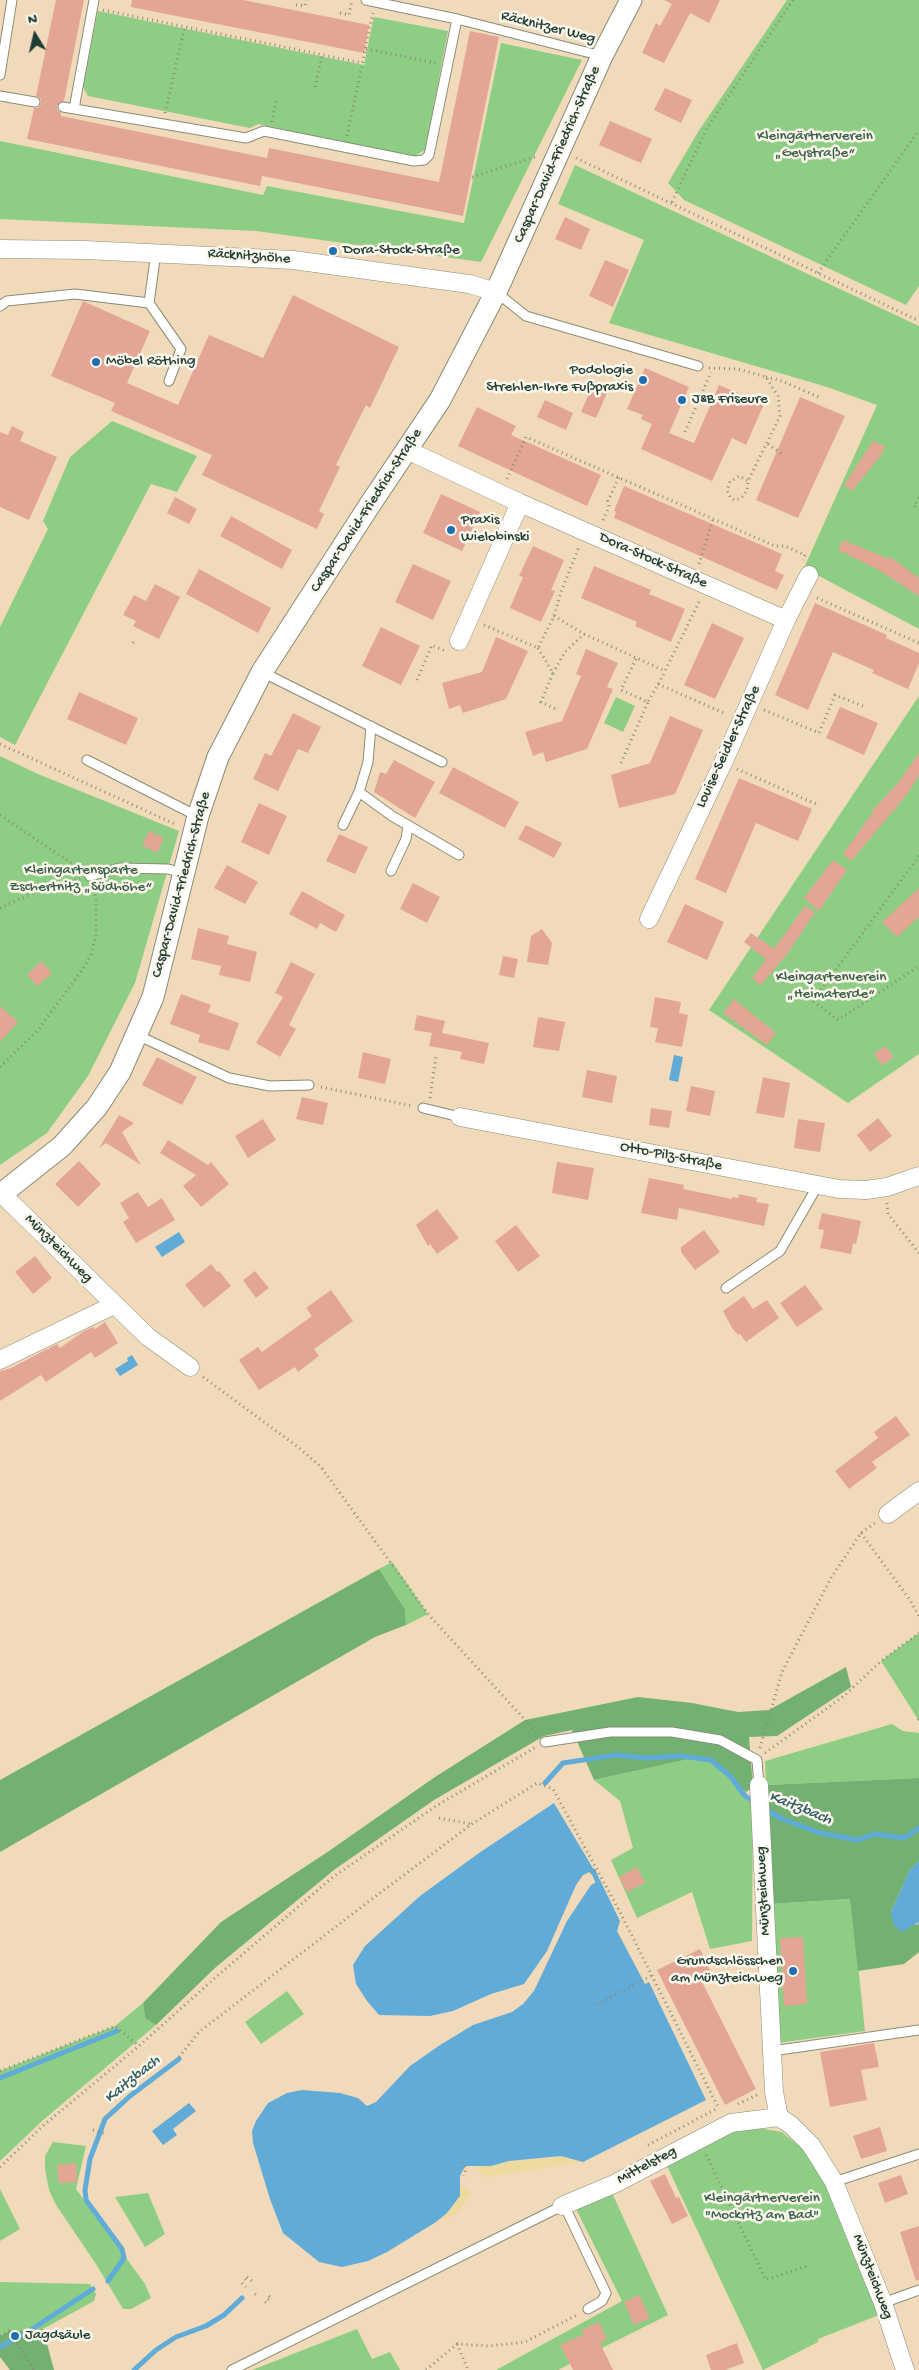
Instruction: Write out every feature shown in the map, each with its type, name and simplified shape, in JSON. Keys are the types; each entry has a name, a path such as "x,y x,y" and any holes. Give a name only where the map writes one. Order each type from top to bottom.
{"street":[{"name":"Caspar-David-Friedrich-Straße","path":"1,1195 62,1146 97,1107 120,1072 153,997 196,824 218,757 262,672 440,400 496,292 602,56 631,0"},
{"name":"Räcknitzhöhe","path":"0,249 156,252 254,257 332,264 469,284 496,292"},
{"name":"Dora-Stock-Straße","path":"407,450 520,503 786,620"},
{"path":"459,641 520,503"},
{"name":"Louise-Seidler-Straße","path":"648,919 723,763 786,620 809,575"},
{"name":"Otto-Pilz-Straße","path":"460,1117 839,1189 887,1187 919,1176"},
{"name":"Münzteichweg","path":"1,1195 148,1337 190,1367"},
{"path":"0,1360 114,1305"},
{"path":"888,1514 919,1491"},
{"name":"Münzteichweg","path":"759,1785 774,2092 779,2116 811,2145 834,2182 883,2303 905,2370"},
{"name":"Mittelsteg","path":"563,2206 614,2184 730,2123 779,2116"}],"lane":[{"path":"0,75 12,0"},
{"name":"Räcknitzer Weg","path":"366,0 457,19 602,56"},
{"path":"74,109 93,4"},
{"path":"63,107 246,138 264,131 271,132 414,162 424,160 429,155 457,19"},
{"path":"0,96 35,102"},
{"path":"156,252 150,303 181,349 170,381"},
{"path":"496,292 526,316 698,366"},
{"path":"0,306 6,301 75,294 150,303"},
{"path":"262,672 442,762"},
{"path":"343,825 359,792 368,762 371,726"},
{"path":"86,760 196,824"},
{"path":"359,792 408,825 459,855"},
{"path":"391,871 406,839 408,825"},
{"path":"90,876 120,868 168,869 184,873"},
{"path":"137,1035 229,1078 270,1086 309,1085"},
{"name":"Otto-Pilz-Straße","path":"426,1108 460,1117"},
{"path":"726,1288 780,1251 818,1185"},
{"path":"545,1742 610,1732 672,1732 720,1740 757,1760 759,1785"},
{"path":"772,2051 919,2030"},
{"path":"834,2182 919,2154"},
{"path":"232,2370 563,2206 606,2293 602,2301 588,2309"},
{"path":"883,2303 919,2290"}],"path":[{"path":"296,4 305,6 306,0"},
{"path":"340,13 349,15 352,0"},
{"path":"672,202 707,128 793,0"},
{"path":"345,147 375,2"},
{"path":"93,4 185,26 362,63"},
{"path":"163,124 185,26"},
{"path":"366,49 448,66"},
{"path":"315,87 322,55"},
{"path":"271,132 276,100"},
{"path":"818,274 919,130"},
{"path":"560,151 672,202 919,321"},
{"path":"472,177 510,165"},
{"path":"698,366 712,369 738,369 782,381 822,398"},
{"path":"685,432 712,369"},
{"path":"748,480 740,476 730,482 727,490 730,498 734,500 741,498 747,491 748,480 768,444 780,416 778,396 766,377"},
{"path":"500,493 526,436 775,546 785,546 805,555 800,570 809,575"},
{"path":"768,444 783,455"},
{"path":"538,648 554,616 560,592 619,477"},
{"path":"919,498 914,506 919,509"},
{"path":"621,763 648,702 665,671 701,583 713,519"},
{"path":"800,590 919,643"},
{"path":"554,616 584,634 665,671"},
{"path":"470,619 538,648 553,673"},
{"path":"558,710 541,702 553,673 565,652 584,634"},
{"path":"417,680 432,645 453,654 459,641"},
{"path":"636,659 621,690 648,702"},
{"path":"658,684 742,721"},
{"path":"750,704 818,732 835,695 865,707"},
{"path":"0,744 196,824"},
{"path":"723,763 816,804"},
{"path":"0,815 90,876 96,900 97,919 91,954 64,997 38,1030 0,1067"},
{"path":"919,856 813,1001 838,1020 919,966"},
{"path":"0,908 44,888 90,876"},
{"path":"309,1085 426,1108 436,1056"},
{"path":"887,1187 888,1214 919,1253"},
{"path":"0,2166 45,2124 139,2046 216,1977 334,1877 436,1806 519,1755 545,1742 428,1614 321,1467 298,1447 190,1367"},
{"path":"757,1760 782,1672 831,1578 861,1533 888,1514"},
{"path":"861,1533 910,1600 919,1616"},
{"path":"757,1760 844,1696 881,1661 919,1633"},
{"path":"179,2057 199,2032 472,1824 537,1783 553,1789 652,1976 718,2108"},
{"path":"439,1818 472,1824"},
{"path":"590,1873 597,1870"},
{"path":"597,2004 652,1976"},
{"path":"0,2071 115,2026 139,2046"},
{"path":"93,2130 105,2134"},
{"path":"698,2139 766,2280 810,2265"},
{"path":"462,2162 466,2168 464,2176"},
{"path":"242,2283 246,2287"},
{"path":"426,2370 457,2344 489,2346 524,2342 588,2309"},
{"path":"0,2336 9,2331 34,2370"},
{"path":"457,2344 468,2370"}],"green space":[{"name":"Kleingärtnerverein „Geystraße“","path":"787,0 919,0 919,286 906,305 684,200 668,183 698,132"},
{"path":"98,11 364,65 374,17 448,31 425,150 413,157 258,124 250,128 88,96 83,87"},
{"path":"501,43 582,60 481,262 256,231 0,219 0,141 263,195 267,186 464,223"},
{"path":"575,165 919,326 919,629 804,568 877,405 827,387 609,323 644,240 558,204"},
{"path":"112,421 197,456 177,492 151,484 15,745 0,737 0,627 48,529 43,521 70,457"},
{"name":"Kleingartenverein „Heimaterde“","path":"919,696 919,1054 848,1103 709,1010"},
{"path":"616,697 635,706 623,732 604,723"},
{"name":"Kleingartensparte Zschertnitz „Südhöhe“","path":"0,756 38,774 179,831 135,983 88,1076 47,1133 0,1165"},
{"path":"392,1562 428,1614 406,1625 405,1609 379,1569"},
{"path":"379,1569 405,1609 406,1625 375,1637 0,1852 0,1780"},
{"path":"919,1633 919,1721 881,1661"},
{"path":"846,1667 851,1687 777,1736 749,1737 753,1787 746,1792 709,1761 689,1759 594,1780 572,1730 544,1736 434,1800 334,1870 216,1967 156,2025 145,2018 143,2003 221,1922 329,1851 435,1777 525,1720 638,1697 692,1703 738,1712 769,1710"},
{"path":"892,1724 903,1731 919,1733 919,1778 766,1785 765,1761"},
{"path":"689,1759 709,1761 746,1792 753,1804 752,1941 710,1949 692,1892 637,1918 611,1860 633,1848 620,1801 594,1780"},
{"path":"919,1778 919,1861 910,1870 891,1912 917,1925 919,1922 919,1952 904,1964 858,1971 850,1899 770,1904 766,1785"},
{"path":"851,1899 865,2031 778,2043 770,1904"},
{"path":"287,1991 304,2014 261,2044 245,2022"},
{"path":"143,2003 145,2018 156,2025 42,2121 0,2161 0,2071 115,2026"},
{"name":"Kleingärtnerverein \"Mockritz am Bad\"","path":"739,2128 782,2132 800,2147 819,2168 865,2273 879,2315 818,2339 818,2342 763,2370 667,2166"},
{"path":"53,2142 86,2146 76,2189 145,2284 151,2298 131,2309 123,2309 96,2264 56,2205 49,2190 45,2169 45,2156"},
{"path":"0,2189 20,2229 0,2241"},
{"path":"148,2193 165,2234 145,2247 115,2197"},
{"path":"612,2193 668,2315 558,2370 496,2370 622,2301 575,2207"},
{"path":"0,2282 90,2284 96,2294 94,2301 43,2329 9,2331 0,2336"},
{"path":"43,2329 54,2370 10,2370 0,2357 0,2336 9,2331"},
{"path":"357,2329 372,2359 390,2352 400,2370 252,2370"}],"sand":[{"path":"561,2156 583,2162 485,2177 474,2166 491,2166 509,2161"},
{"path":"460,2184 472,2193 456,2214 436,2222 447,2213 460,2196"}],"water":[{"path":"674,1055 683,1057 678,1082 669,1080"},
{"path":"179,1232 185,1242 162,1257 155,1247"},
{"path":"132,1355 138,1365 120,1376 115,1369 128,1361 127,1358"},
{"path":"554,1803 594,1870 583,1875 576,1885 547,1951 524,1984 491,1994 453,2011 430,2016 379,2015 356,1984 353,1965 365,1946 420,1896 479,1853"},
{"path":"919,1861 919,1922 902,1932 894,1925 891,1912 910,1870"},
{"path":"600,1880 620,1921 617,1931 645,1984 649,1982 706,2100 583,2162 561,2156 509,2161 491,2166 465,2166 460,2176 460,2196 447,2213 436,2222 387,2252 368,2261 342,2267 319,2262 283,2233 270,2199 253,2143 252,2131 268,2103 287,2093 302,2090 340,2093 358,2098 367,2106 376,2102 410,2066 440,2045 473,2025 512,2012 523,2004 534,1991 567,1921 591,1885"},
{"path":"189,2103 196,2111 173,2129 177,2135 163,2145 152,2131"}],"building":[{"path":"56,0 84,0 64,101 57,105 57,110 61,113 61,116 267,158 269,148 439,182 470,31 499,37 463,216 262,176 260,186 27,139 34,108 38,108 41,104 41,99 36,96"},
{"path":"132,0 243,0 369,25 364,53 131,7"},
{"path":"664,0 720,0 709,23 690,13 664,63 642,53 656,23 660,26 672,4"},
{"path":"665,88 692,100 681,123 654,110"},
{"path":"610,121 652,139 641,163 599,145"},
{"path":"565,217 590,229 581,250 555,239"},
{"path":"605,260 629,270 613,307 589,296"},
{"path":"293,295 399,347 370,408 366,405 336,465 340,467 319,511 324,514 317,529 202,475 212,455 111,411 115,403 51,376 83,301 150,331 127,383 178,405 209,335 263,358"},
{"path":"645,368 689,387 669,433 694,443 719,385 764,404 746,445 732,438 712,481 641,449 652,424 641,419 643,415 627,409"},
{"path":"592,387 607,393 596,418 581,412"},
{"path":"800,397 845,416 798,518 756,500"},
{"path":"545,400 573,413 566,430 537,417"},
{"path":"477,407 516,426 511,435 601,475 587,506 458,446"},
{"path":"12,426 24,432 20,441 57,457 29,520 0,507 0,432 8,435"},
{"path":"873,441 885,446 881,455 852,491 844,485"},
{"path":"624,486 782,554 775,571 784,575 777,590 614,518 616,512 614,511"},
{"path":"441,494 480,512 462,551 423,533"},
{"path":"175,497 197,509 189,524 167,513"},
{"path":"231,516 292,550 282,569 220,536"},
{"path":"843,540 889,559 890,557 919,578 919,596 877,569 838,550"},
{"path":"533,546 564,560 551,590 555,591 541,622 510,608 523,577 519,576"},
{"path":"413,564 451,581 433,620 395,602"},
{"path":"594,566 651,590 649,594 685,609 671,642 635,626 637,622 581,598"},
{"path":"199,569 271,608 258,633 186,594"},
{"path":"155,584 180,597 159,639 133,626 136,621 123,615 134,595 146,601"},
{"path":"815,603 887,635 886,638 919,653 919,663 908,689 872,673 874,670 833,652 808,710 775,695"},
{"path":"712,623 744,638 715,699 684,685"},
{"path":"381,627 420,646 401,685 362,666"},
{"path":"496,637 528,651 506,699 463,713 460,705 449,709 442,683 482,672"},
{"path":"586,649 618,663 607,687 613,689 587,749 546,762 543,752 533,756 525,732 562,721 581,676 576,674"},
{"path":"79,692 138,718 126,745 67,719"},
{"path":"840,707 878,723 864,755 826,738"},
{"path":"293,713 321,727 308,753 298,749 278,791 253,779 265,753 271,756"},
{"path":"670,716 703,730 675,794 619,808 611,775 650,763"},
{"path":"919,753 919,776 905,797 851,861 843,854 872,811 898,783"},
{"path":"394,760 435,782 415,818 374,792 380,772 386,774"},
{"path":"453,767 519,802 505,828 439,793"},
{"path":"739,778 812,809 798,841 756,823 726,893 695,879"},
{"path":"259,803 287,816 269,855 241,842"},
{"path":"526,825 562,843 554,858 518,839"},
{"path":"149,831 164,838 157,853 142,845"},
{"path":"339,834 368,847 355,874 326,861"},
{"path":"833,860 847,870 819,911 804,898"},
{"path":"227,865 258,882 245,904 214,888"},
{"path":"413,883 440,897 427,923 400,909"},
{"path":"919,888 919,917 897,937 882,922"},
{"path":"302,891 345,915 336,932 320,923 317,929 289,914"},
{"path":"685,904 724,922 707,960 667,942"},
{"path":"805,906 815,912 788,953 761,985 752,978 766,959 744,942 751,933 774,949"},
{"path":"198,928 229,936 227,944 257,952 250,982 219,975 221,966 191,959"},
{"path":"542,929 552,943 548,965 527,962 531,936"},
{"path":"503,956 518,959 514,978 499,975"},
{"path":"41,961 52,973 37,986 27,975"},
{"path":"291,962 315,974 289,1025 296,1029 280,1057 256,1043 283,997 275,993"},
{"path":"181,994 211,1005 208,1012 239,1023 229,1051 198,1042 200,1035 170,1024"},
{"path":"655,997 681,1002 679,1013 688,1015 682,1047 655,1042 658,1028 650,1027"},
{"path":"734,999 776,1033 767,1045 723,1013"},
{"path":"0,1006 18,1022 0,1042"},
{"path":"417,1015 445,1021 442,1033 489,1043 484,1064 460,1059 462,1052 429,1046 432,1033 414,1030"},
{"path":"538,1017 565,1022 559,1051 533,1047"},
{"path":"885,1046 894,1057 882,1065 874,1054"},
{"path":"363,1052 391,1059 385,1084 358,1078"},
{"path":"157,1057 197,1077 182,1105 142,1085"},
{"path":"587,1070 617,1076 612,1103 582,1097"},
{"path":"763,1077 790,1083 784,1118 756,1113"},
{"path":"691,1086 715,1091 710,1116 686,1111"},
{"path":"302,1097 328,1103 323,1125 296,1119"},
{"path":"651,1108 672,1111 669,1128 649,1125"},
{"path":"119,1115 134,1123 122,1132 141,1165 106,1143 99,1148"},
{"path":"878,1118 892,1136 870,1152 857,1135"},
{"path":"263,1119 276,1140 248,1158 235,1136"},
{"path":"798,1119 825,1123 820,1152 794,1148"},
{"path":"168,1140 208,1165 211,1162 229,1184 201,1207 183,1186 196,1175 160,1153"},
{"path":"79,1161 101,1184 78,1207 55,1184"},
{"path":"557,1162 594,1168 588,1200 552,1193"},
{"path":"649,1178 684,1185 683,1189 732,1199 732,1197 738,1198 739,1194 757,1198 756,1202 769,1204 764,1226 679,1208 677,1220 641,1213"},
{"path":"138,1192 148,1207 162,1198 175,1220 136,1243 123,1222 129,1218 120,1203"},
{"path":"437,1209 459,1238 437,1254 430,1244 428,1246 416,1225"},
{"path":"822,1213 861,1221 856,1244 853,1243 851,1254 820,1248 824,1230 818,1229"},
{"path":"516,1225 540,1256 518,1272 495,1241"},
{"path":"704,1230 720,1252 695,1270 681,1252 681,1247"},
{"path":"35,1256 52,1278 33,1294 15,1272"},
{"path":"211,1264 231,1286 204,1308 185,1285"},
{"path":"255,1271 269,1288 256,1298 243,1280"},
{"path":"805,1285 823,1309 797,1327 780,1303"},
{"path":"331,1290 353,1321 314,1349 319,1356 298,1372 295,1367 259,1390 239,1360 258,1347 262,1352 312,1316 306,1308"},
{"path":"744,1296 753,1309 767,1300 779,1318 746,1342 732,1328 723,1311"},
{"path":"105,1322 118,1343 95,1358 91,1352 46,1382 41,1375 0,1401 0,1371 11,1368 57,1344 60,1348 84,1331 93,1327 95,1329"},
{"path":"896,1416 910,1435 872,1462 877,1468 849,1489 835,1471 878,1438 874,1432"},
{"path":"637,1867 645,1883 627,1892 619,1877"},
{"name":"Grundschlösschen am Münzteichweg","path":"803,1937 807,2004 784,2006 780,1938"},
{"path":"700,1949 712,1974 701,1980 756,2089 725,2105 657,1970"},
{"path":"874,2043 879,2067 861,2070 867,2100 830,2107 820,2052"},
{"path":"880,2127 887,2151 861,2159 853,2136"},
{"path":"76,2163 77,2182 59,2183 57,2165"},
{"path":"665,2174 676,2198 679,2197 688,2216 672,2224 650,2181"},
{"path":"901,2175 908,2194 885,2203 878,2183"},
{"path":"919,2226 919,2280 916,2281 900,2232"},
{"path":"639,2295 650,2318 634,2325 624,2302"},
{"path":"599,2322 607,2339 600,2343 613,2370 573,2370 560,2345 584,2334 582,2330"},
{"path":"737,2343 744,2363 725,2370 711,2370 706,2355"}],"waterway":[{"name":"Kaitzbach","path":"545,1783 563,1763 616,1755 646,1758 681,1756 711,1760 731,1777 744,1795 756,1803"},
{"name":"Kaitzbach","path":"765,1809 780,1818 820,1833 858,1840 875,1834 904,1838 919,1828"},
{"path":"593,1871 598,1882"},
{"path":"0,2078 117,2031"},
{"name":"Kaitzbach","path":"108,2281 124,2258 122,2249 86,2200 85,2190 90,2159 105,2119 130,2096 179,2059"},
{"name":"Kaitzbach","path":"0,2347 26,2333 93,2289"},
{"path":"134,2370 156,2350 176,2337 206,2326 224,2315 242,2298"}],"place":[{"name":"Dora-Stock-Straße","path":"333,251"},
{"name":"Möbel Röthing","path":"96,362"},
{"name":"Podologie Strehlen-Ihre Fußpraxis","path":"643,380"},
{"name":"J&B Friseure","path":"682,400"},
{"name":"Praxis Wielobinski","path":"451,530"},
{"name":"Grundschlösschen am Münzteichweg","path":"793,1971"},
{"name":"Jagdsäule","path":"15,2336"}]}
